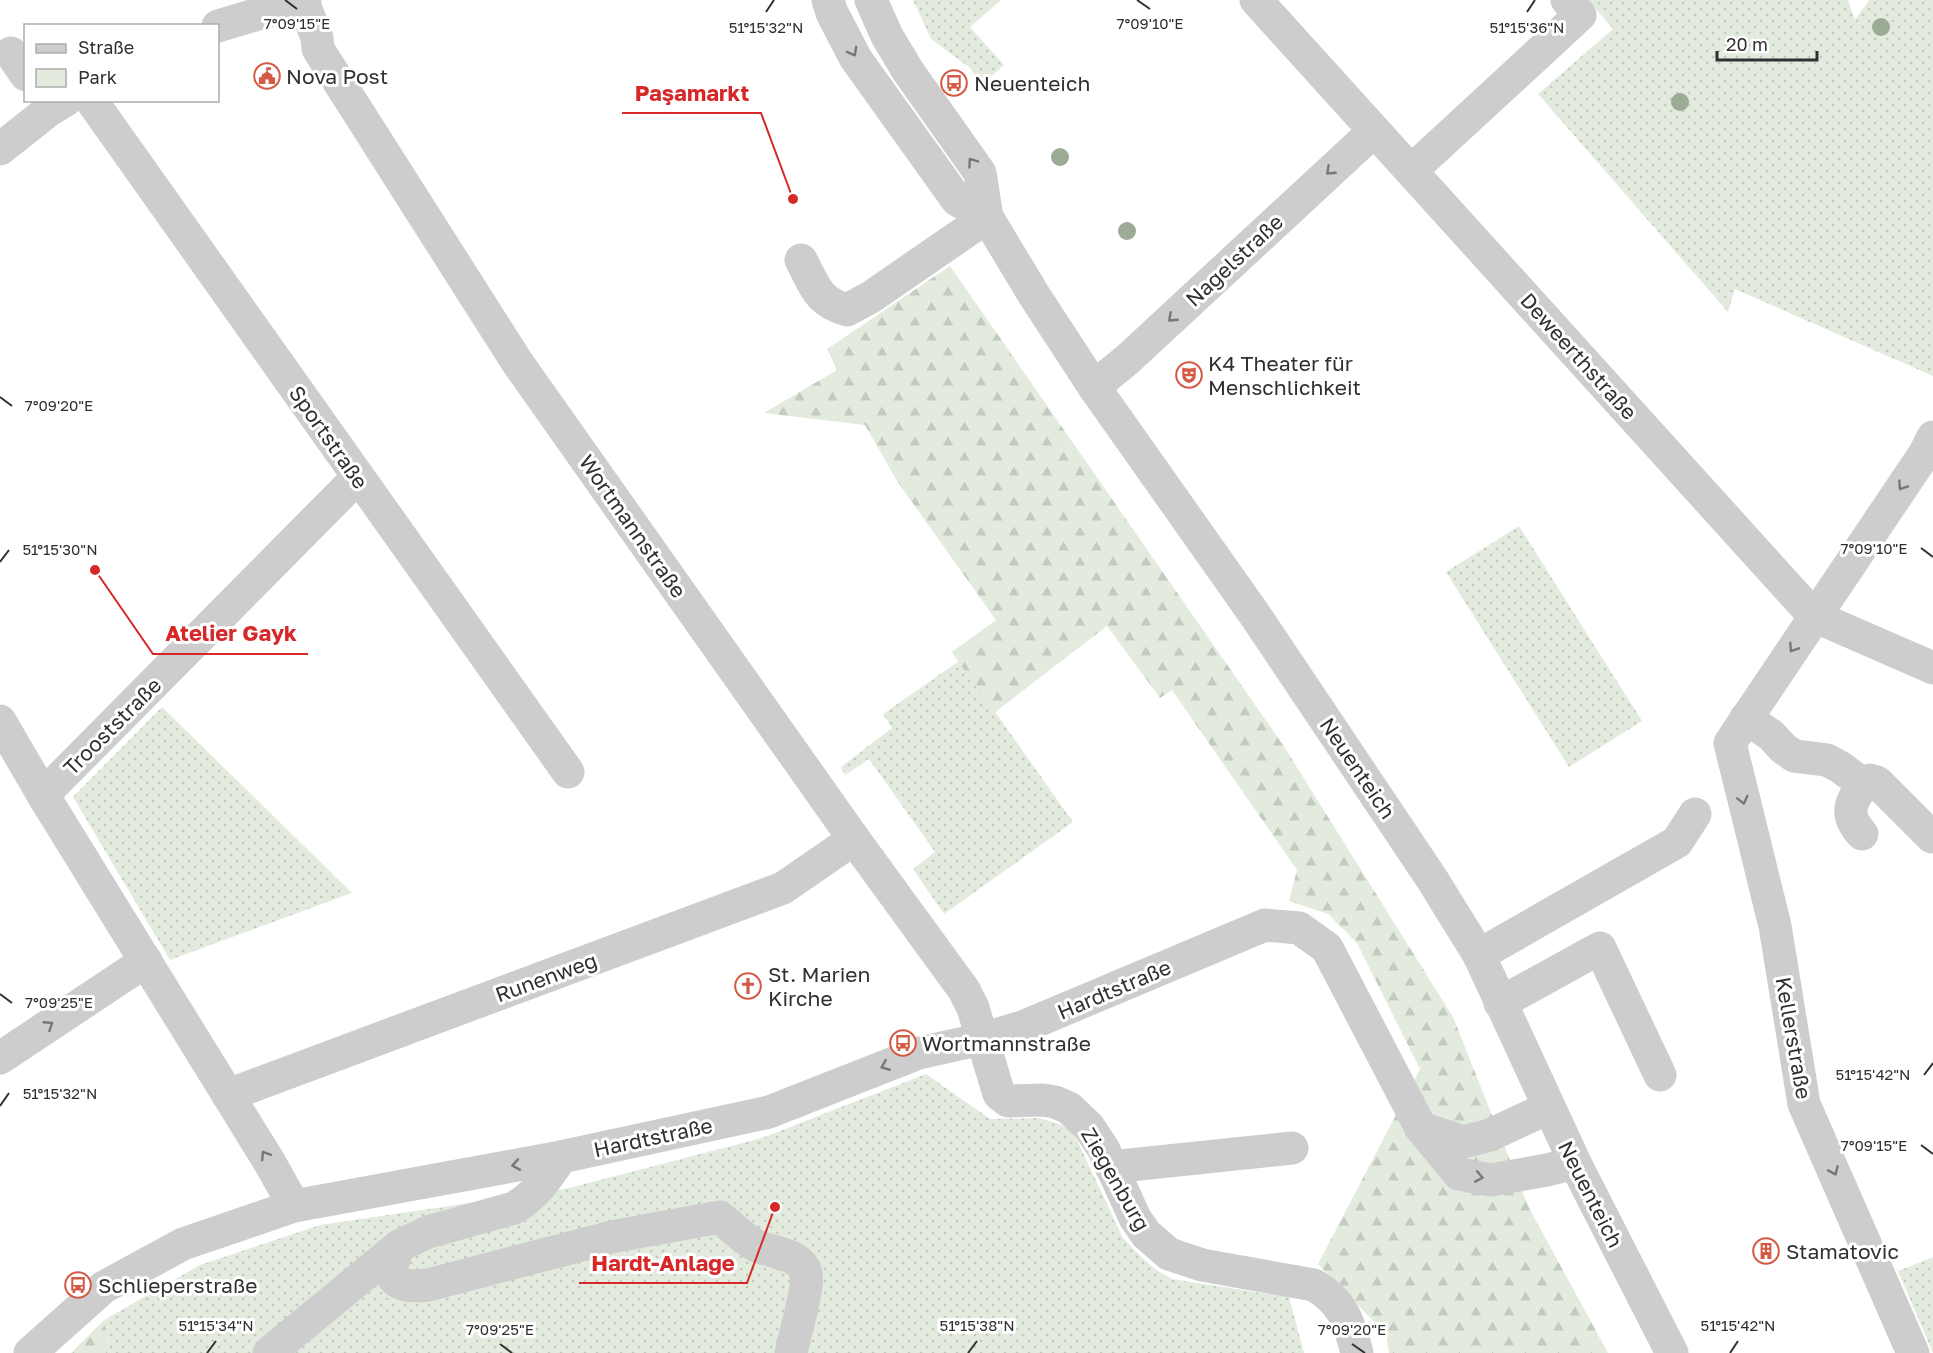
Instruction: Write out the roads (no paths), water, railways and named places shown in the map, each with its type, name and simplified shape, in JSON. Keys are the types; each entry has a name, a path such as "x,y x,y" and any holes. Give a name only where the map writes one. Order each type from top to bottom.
{"street":[{"path":"219,26 304,0"},
{"name":"Wortmannstraße","path":"304,0 317,38 318,49 517,362 964,990 973,1008 982,1039"},
{"name":"Neuenteich","path":"828,0 832,13 856,59 957,200 987,217"},
{"name":"Neuenteich","path":"871,0 887,36 908,70 980,173 987,217 1034,295 1094,387 1256,615 1419,860 1479,955 1548,1108 1672,1353"},
{"name":"Deweerthstraße","path":"1256,0 1373,132 1411,171 1814,616 1933,668"},
{"path":"1411,171 1574,8"},
{"name":"Sportstraße","path":"92,102 568,772"},
{"path":"0,149 52,104"},
{"name":"Nagelstraße","path":"1094,387 1128,359 1373,132"},
{"path":"801,260 821,297 834,306 848,310 871,297 987,217"},
{"path":"1863,783 1840,766 1827,760 1794,756 1783,748 1772,735 1738,730 1925,453 1933,437"},
{"name":"Trooststraße","path":"43,795 358,477"},
{"path":"0,721 294,1206"},
{"name":"Kellerstraße","path":"1738,730 1804,1104 1913,1353"},
{"path":"1862,834 1854,826 1850,808 1863,783 1870,780 1877,782 1932,837"},
{"path":"1479,955 1677,842 1695,813"},
{"name":"Runenweg","path":"228,1095 783,888 854,838"},
{"name":"Hardtstraße","path":"30,1353 104,1287 183,1244 294,1206 561,1157 769,1112 919,1053 982,1039 1025,1026 1265,925 1299,928 1327,948 1421,1128 1459,1174 1491,1180 1575,1163"},
{"path":"1500,1003 1600,948 1660,1075"},
{"path":"0,1058 146,961"},
{"name":"Ziegenburg","path":"982,1039 999,1094 1008,1101 1055,1102 1069,1108 1089,1127 1104,1150 1135,1218 1160,1248 1169,1254 1202,1265 1314,1285 1335,1300 1350,1324 1357,1353"},
{"path":"1421,1128 1463,1142 1490,1135 1548,1108"},
{"path":"1111,1167 1292,1148"},
{"path":"269,1353 399,1246 428,1232 514,1208 543,1185 561,1157"},
{"path":"399,1246 391,1262 392,1273 402,1285 412,1287 428,1285 616,1236 720,1217 755,1245 786,1255 804,1268 807,1281 791,1353"}],"place":[{"name":"Nova Post","path":"267,76"},
{"name":"Neuenteich","path":"954,83"},
{"name":"Paşamarkt","path":"793,199"},
{"name":"K4 Theater für Menschlichkeit","path":"1189,375"},
{"name":"Atelier Gayk","path":"95,570"},
{"name":"St. Marien Kirche","path":"748,986"},
{"name":"Wortmannstraße","path":"903,1043"},
{"name":"Hardt-Anlage","path":"775,1207"},
{"name":"Stamatovic","path":"1766,1251"},
{"name":"Schlieperstraße","path":"78,1285"}]}
